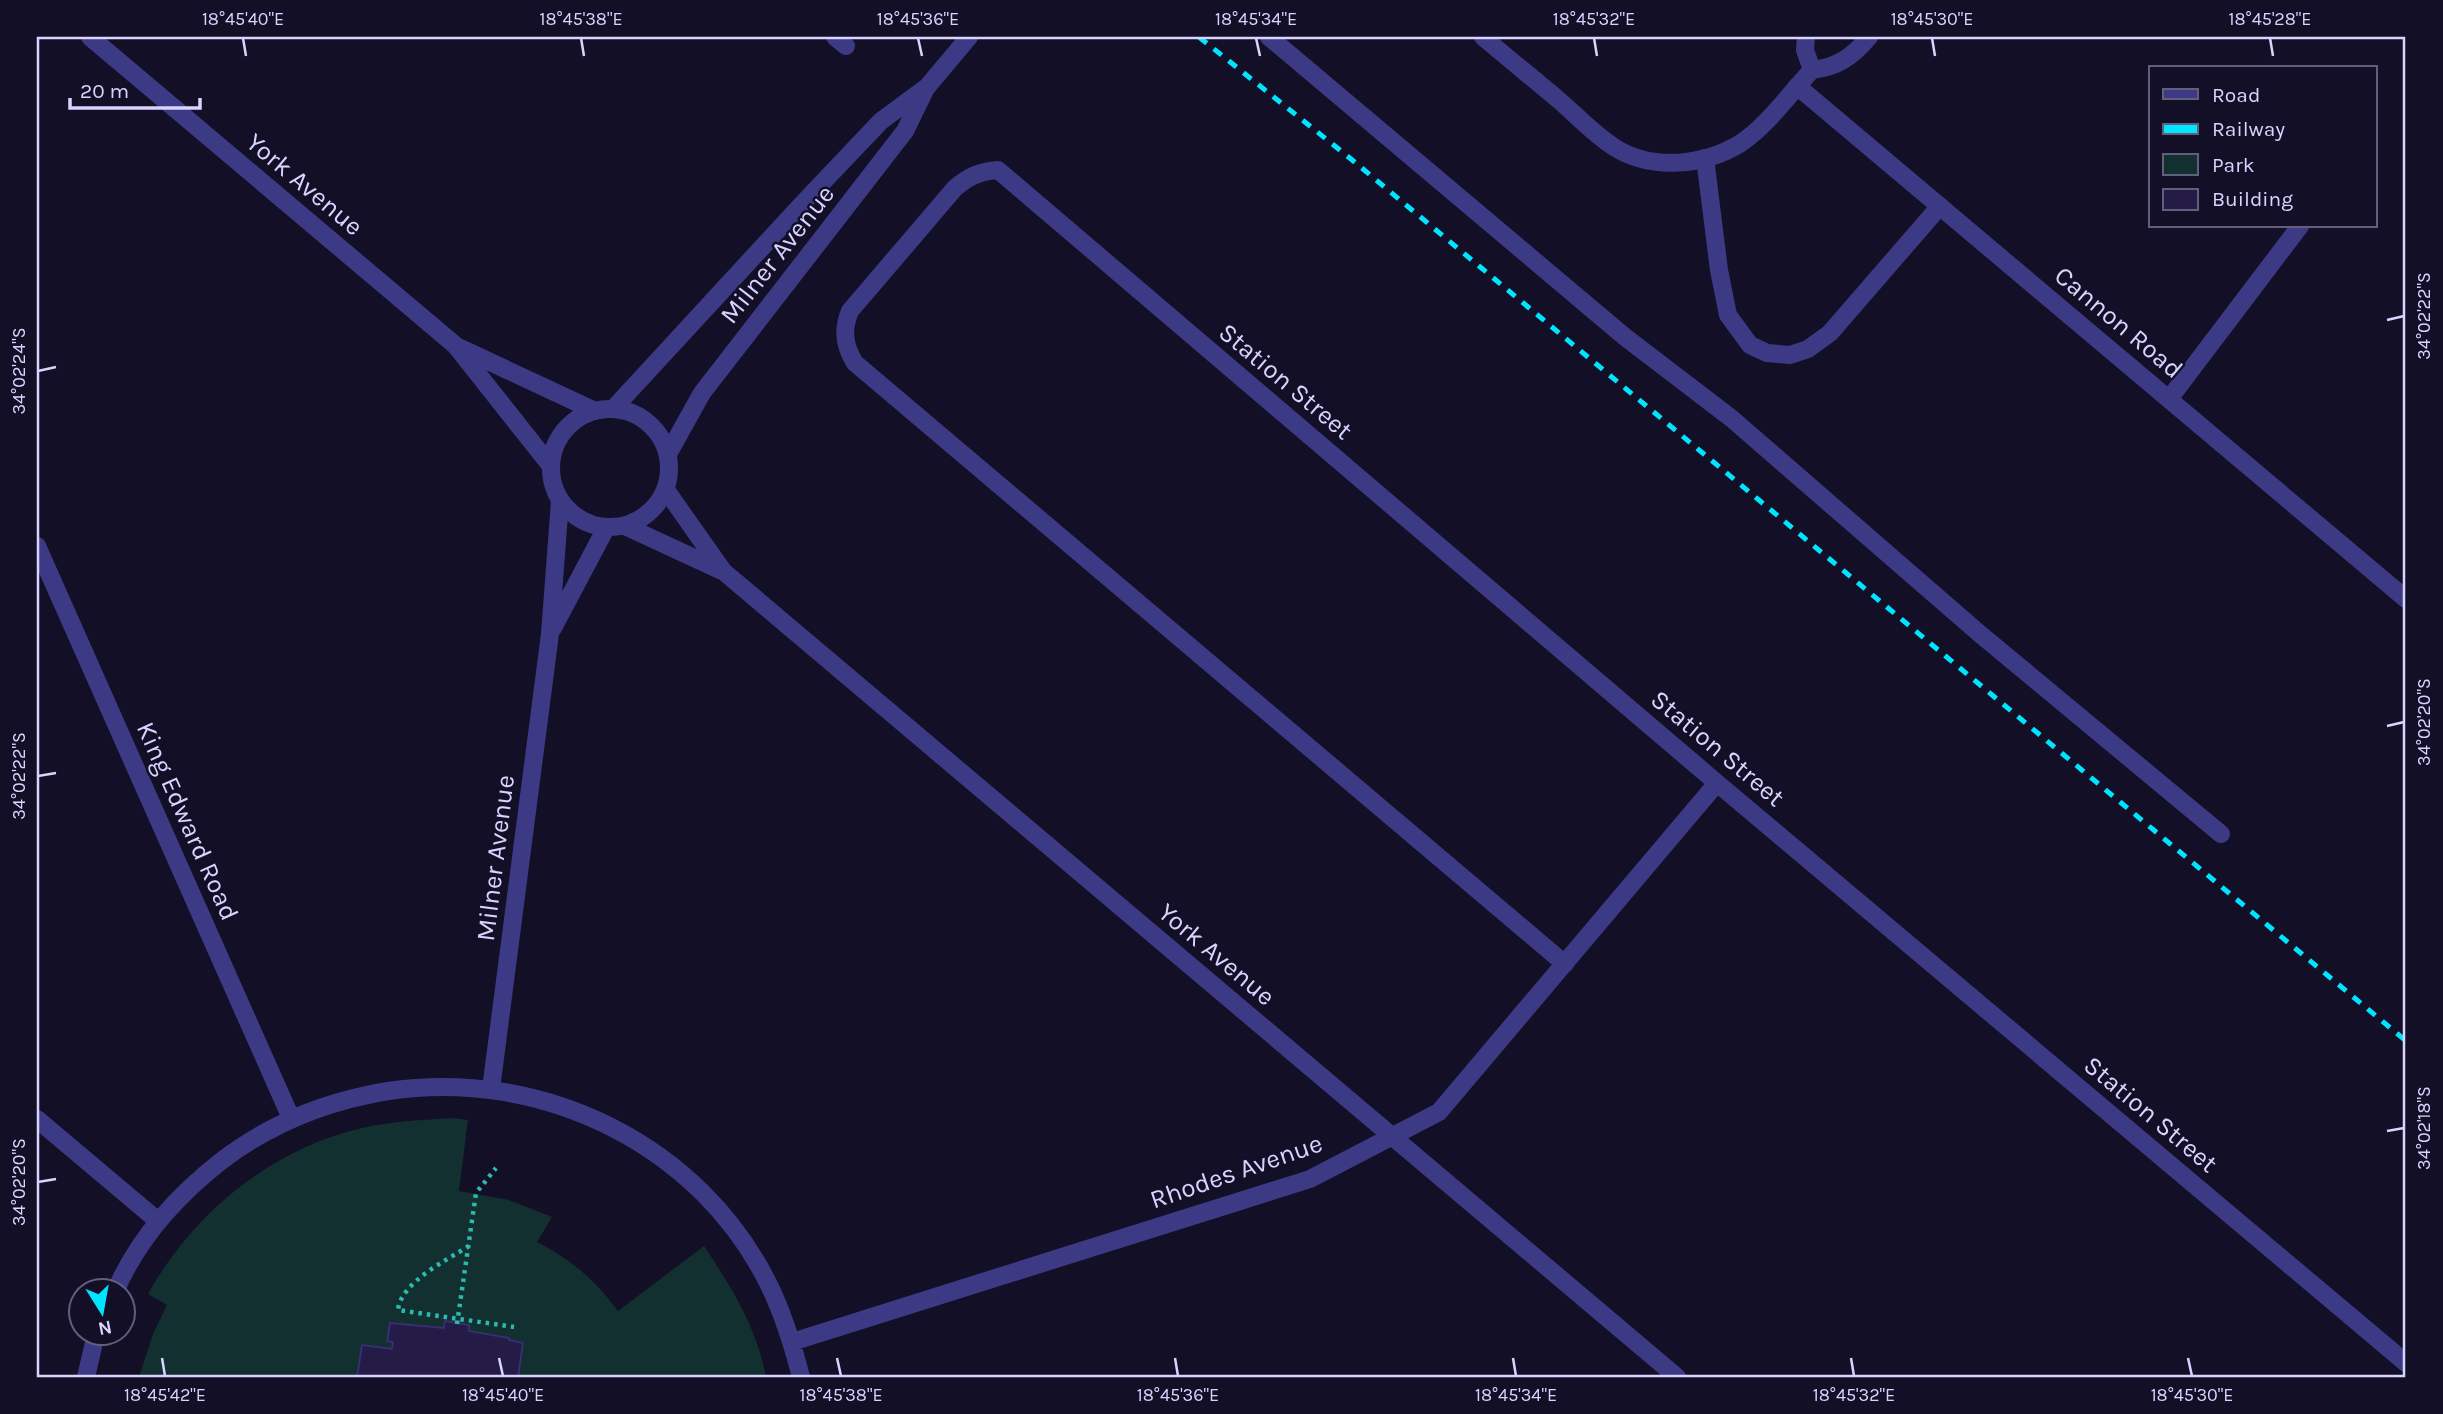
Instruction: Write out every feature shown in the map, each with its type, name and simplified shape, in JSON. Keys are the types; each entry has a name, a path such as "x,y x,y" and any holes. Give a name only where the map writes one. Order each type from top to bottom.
{"street":[{"name":"York Avenue","path":"90,37 455,345 550,465"},
{"name":"Milner Avenue","path":"668,454 702,393 905,131 927,87 969,37"},
{"path":"1269,37 1625,337 1731,418 1980,634 2221,834"},
{"path":"1483,37 1614,148 1654,161 1682,163 1705,159 1742,142 1812,71 1831,68 1845,61 1869,37"},
{"path":"1806,37 1805,50 1812,71"},
{"name":"Cannon Road","path":"1797,86 2406,599"},
{"name":"Milner Avenue","path":"613,409 881,121 927,87"},
{"path":"1705,159 1718,270 1728,314 1750,345 1767,353 1790,355 1808,349 1830,333 1940,206"},
{"name":"Station Street","path":"1565,964 855,363 845,344 844,332 850,311 955,188 976,174 998,170 1717,783 2406,1363"},
{"path":"2169,399 2298,228"},
{"name":"York Avenue","path":"455,345 595,411"},
{"path":"613,409 632,413 648,422 660,436 668,454 670,472 666,491 656,506 642,518 625,526 606,528 588,524 572,514 560,501 552,483 550,465 554,447 564,431 578,418 595,411 613,409"},
{"name":"York Avenue","path":"666,491 723,571 1677,1377"},
{"name":"Milner Avenue","path":"492,1089 550,634 560,501"},
{"name":"York Avenue","path":"625,526 723,571"},
{"name":"Milner Avenue","path":"550,634 606,528"},
{"name":"King Edward Road","path":"37,546 291,1118"},
{"name":"Rhodes Avenue","path":"792,1342 1310,1179 1439,1112 1717,783"},
{"path":"120,1278 158,1221 197,1181 241,1146 291,1118 355,1096 422,1086 492,1089 548,1100 604,1123 655,1153 700,1191 739,1236 764,1276 792,1342 800,1377"},
{"path":"37,1119 158,1221"},
{"path":"86,1377 93,1348"}],"path":[{"path":"457,1321 476,1194 496,1168"},
{"path":"468,1246 424,1275 399,1300 398,1310 457,1321 514,1327"}],"green space":[{"path":"454,1118 468,1120 459,1191 509,1200 552,1217 537,1242 582,1271 618,1311 704,1246 750,1325 766,1377 139,1377 153,1334 167,1305 148,1294 187,1238 236,1190 293,1153 325,1139 382,1124"}],"building":[{"path":"445,1321 469,1325 469,1331 523,1343 518,1377 357,1377 362,1345 392,1349 393,1342 387,1341 390,1323 444,1328"}],"railway":[{"path":"1199,37 1351,159 2406,1041"}]}
